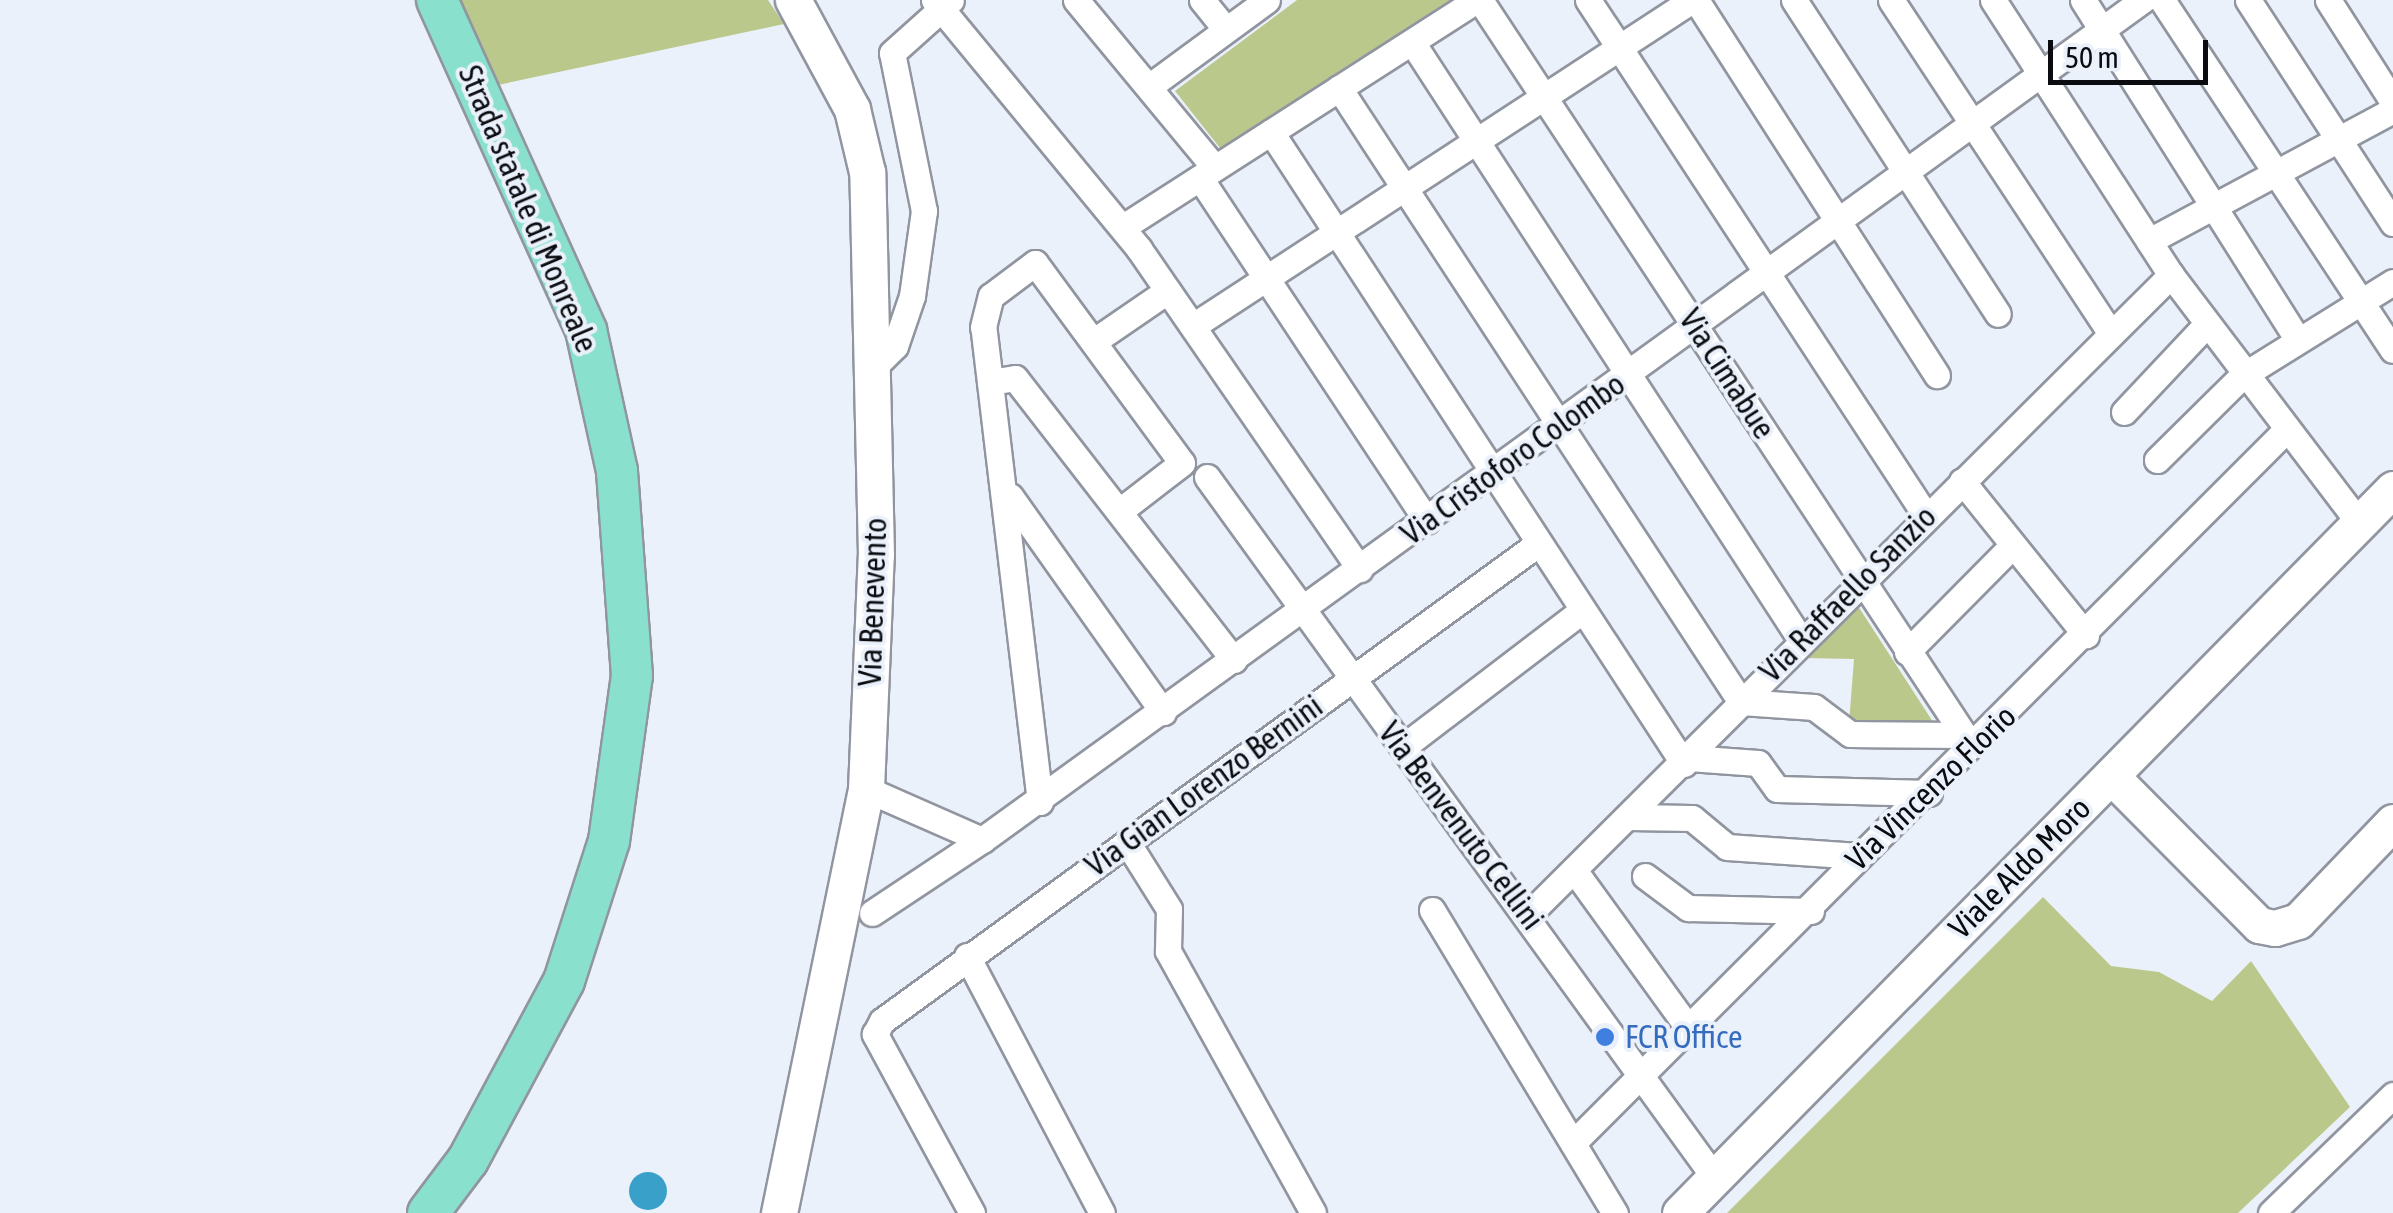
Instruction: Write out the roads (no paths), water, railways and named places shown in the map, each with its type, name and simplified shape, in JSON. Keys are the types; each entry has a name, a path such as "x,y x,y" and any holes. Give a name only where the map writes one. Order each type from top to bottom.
{"main road":[{"name":"Strada statale di Monreale","path":"428,1213 468,1160 564,981 609,841 632,676 616,471 586,330 436,0"},
{"name":"Via Benevento","path":"778,1213 866,789 875,366 867,172 852,108 794,0"},
{"name":"Viale Aldo Moro","path":"1680,1213 2393,489"},
{"path":"2111,776 2259,925 2275,928 2298,921 2393,822"}],"street":[{"path":"1076,0 1150,86 1207,173 1266,277 1427,520"},
{"path":"1202,0 1226,30"},
{"path":"1150,86 1267,0"},
{"path":"1123,227 1479,0"},
{"name":"Via Cimabue","path":"1479,0 1968,742"},
{"path":"1588,0 1764,276 1926,516"},
{"path":"1192,326 1694,0 1937,375"},
{"path":"1794,0 1998,314"},
{"path":"1891,0 2110,332"},
{"path":"1994,0 2171,275 2242,376 2359,523"},
{"path":"2084,0 2210,208 2298,340"},
{"name":"Via Cristoforo Colombo","path":"872,913 1040,802 1630,376 1972,120 2143,0"},
{"path":"2162,0 2358,304 2393,350"},
{"path":"2248,0 2393,223"},
{"path":"2328,0 2393,102"},
{"path":"875,366 894,346 924,225 920,161 892,53 942,3 1123,227 1360,569"},
{"path":"1412,42 1802,640"},
{"path":"1340,88 1741,702 1814,707 1850,734 1968,742"},
{"path":"2149,241 2393,110"},
{"path":"1272,132 1339,230 1492,474 1687,761 1758,763 1777,789 1929,793"},
{"path":"1040,802 1008,493 983,327 991,296 1034,262 1097,339 1182,462 1121,510"},
{"name":"Via Raffaello Sanzio","path":"1528,916 1687,761 1861,579 2171,275"},
{"path":"2157,460 2242,376 2393,282"},
{"path":"1097,339 1167,291"},
{"path":"2124,412 2208,324"},
{"path":"990,382 1016,378 1234,660"},
{"name":"Via Vincenzo Florio","path":"1572,1143 1810,911 1859,856 1929,793 1968,742 2086,634 2286,430"},
{"name":"Via Benvenuto Cellini","path":"1207,477 1302,612 1645,1074 1714,1177"},
{"path":"1962,481 2086,634"},
{"path":"1008,493 1164,712"},
{"name":"Via Gian Lorenzo Bernini","path":"972,1213 875,1034 967,956 1538,543"},
{"path":"1907,652 2012,546"},
{"path":"1402,747 1583,610"},
{"path":"866,789 982,840"},
{"path":"1629,817 1692,818 1727,847 1859,856"},
{"path":"1127,842 1169,909 1168,950 1314,1213"},
{"path":"1574,870 1690,1030"},
{"path":"1645,876 1688,908 1810,911"},
{"path":"1432,910 1615,1213"},
{"path":"967,956 1102,1213"},
{"path":"2271,1213 2362,1130 2393,1095"},
{"path":"2362,1130 2393,1114"}],"water":[{"path":"648,1172 661,1178 667,1191 661,1204 648,1210 635,1204 629,1191 635,1178"}],"place":[{"name":"FCR Office","path":"1605,1037"}]}
